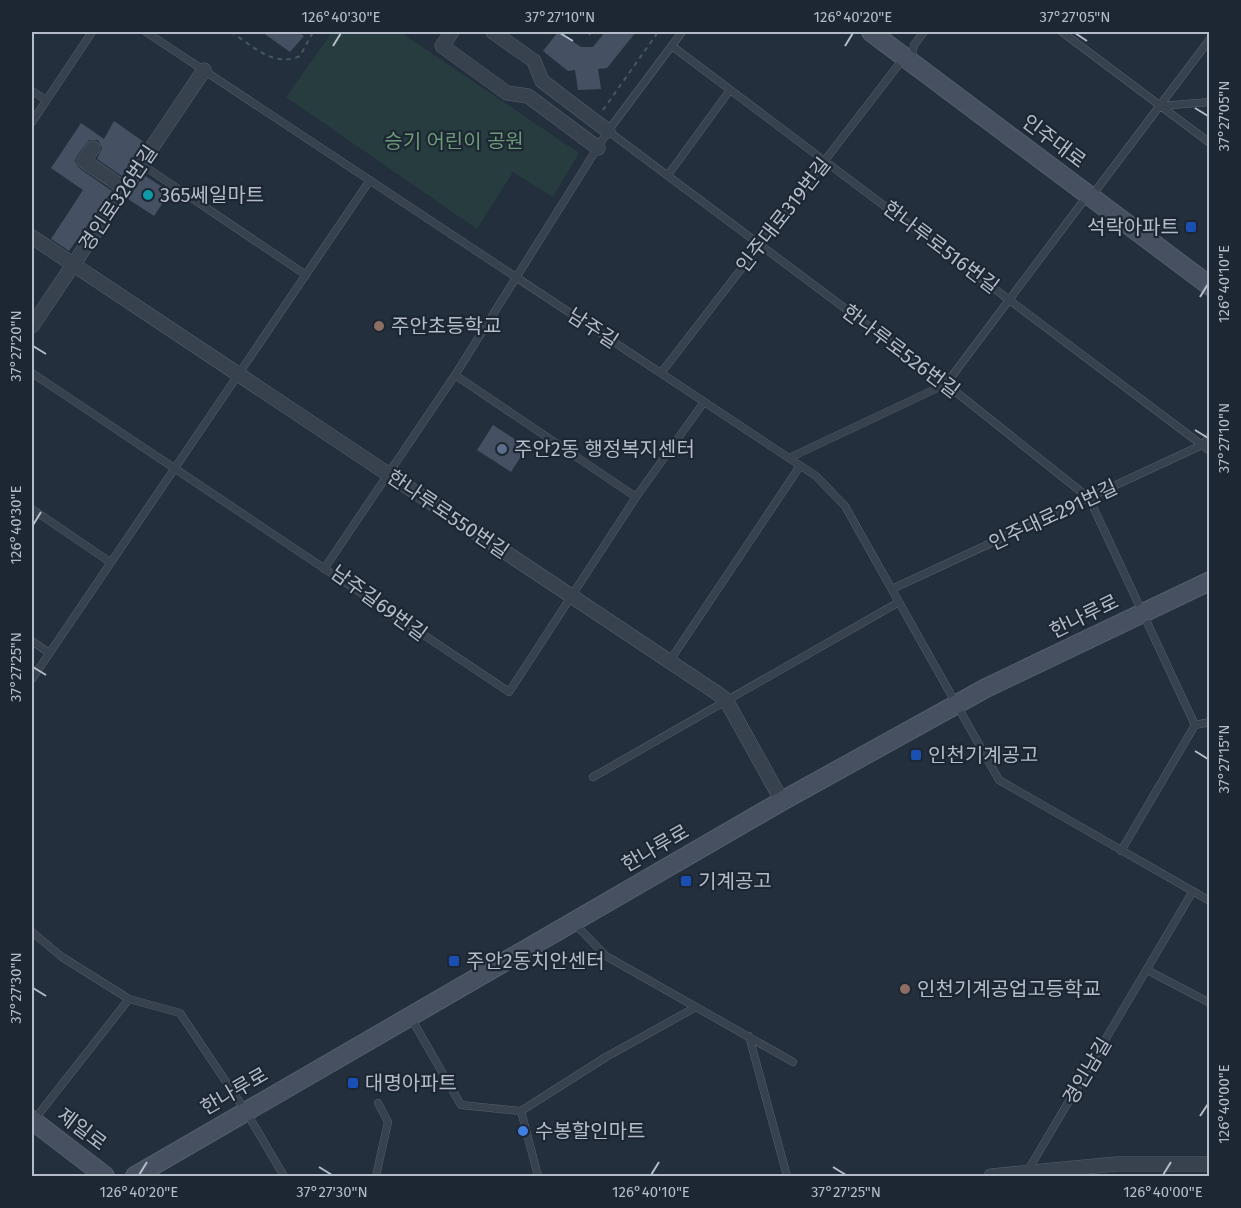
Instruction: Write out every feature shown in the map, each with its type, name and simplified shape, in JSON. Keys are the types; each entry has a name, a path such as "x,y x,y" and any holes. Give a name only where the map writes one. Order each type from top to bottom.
{"main road":[{"name":"인주대로","path":"871,32 1209,286"},
{"name":"한나루로","path":"135,1176 245,1110 782,801 957,704 1209,581"},
{"name":"제일로","path":"33,1121 105,1176"}],"street":[{"path":"452,32 442,46 507,93 528,96 598,148"},
{"path":"493,32 534,61 542,81 608,130"},
{"name":"경인로326번길","path":"32,326 37,306 73,265 204,70"},
{"path":"93,148 84,161 124,188"},
{"name":"한나루로550번길","path":"32,237 726,700 782,801"},
{"path":"991,1176 1116,1164 1209,1164"}],"lane":[{"path":"32,122 92,32"},
{"name":"남주길","path":"146,32 800,465 832,489 845,506 999,780 1209,901"},
{"name":"남주길69번길","path":"571,597 509,692 324,569 518,278 608,130 682,32"},
{"name":"인주대로319번길","path":"661,374 825,161 908,59 914,45 924,32"},
{"path":"1062,32 1209,143"},
{"path":"789,458 946,384 1209,39"},
{"name":"한나루로516번길","path":"672,46 1209,451"},
{"path":"668,175 730,90"},
{"path":"32,91 46,100"},
{"path":"1160,106 1209,102"},
{"name":"한나루로526번길","path":"608,130 946,384 1089,498 1195,725"},
{"path":"141,164 306,275"},
{"path":"32,679 370,180"},
{"path":"32,374 324,569"},
{"path":"455,375 636,497"},
{"path":"571,597 636,497 704,402"},
{"name":"인주대로291번길","path":"892,590 1202,445 1209,436"},
{"path":"669,662 800,465"},
{"path":"32,509 110,562"},
{"path":"593,777 899,602"},
{"path":"32,641 49,653"},
{"path":"1121,851 1195,725 1209,722"},
{"name":"경인남길","path":"1027,1172 1193,891"},
{"path":"573,922 606,957 793,1062"},
{"path":"32,932 62,957 129,999 180,1013 245,1110 284,1176"},
{"path":"1147,970 1209,1003"},
{"path":"33,1121 129,999"},
{"path":"410,1016 461,1105 521,1111 598,1062 696,1007"},
{"path":"749,1036 787,1176"},
{"path":"376,1176 388,1122 378,1103"},
{"path":"521,1111 538,1176"}],"path":[{"path":"231,32 267,56 282,61 300,56 313,32"},
{"path":"587,32 592,36 596,32"},
{"path":"599,115 658,32"}],"green space":[{"name":"승기 어린이 공원","path":"332,32 400,32 579,153 553,197 513,172 477,229 286,97"}],"building":[{"path":"262,32 298,32 304,36 290,52"},
{"path":"558,32 581,47 593,47 605,32 636,32 607,68 598,69 601,89 578,90 575,70 568,71 543,51"},
{"path":"114,121 144,142 122,176 97,159 102,148 98,140 89,140 77,156 75,161 79,168 112,191 69,251 51,239 83,190 51,168 81,123 104,139"},
{"name":"365쎄일마트","path":"144,175 170,192 154,216 128,199"},
{"name":"주안2동 행정복지센터","path":"493,425 527,447 511,472 477,450"}],"place":[{"name":"365쎄일마트","path":"148,195"},
{"name":"석락아파트","path":"1191,227"},
{"name":"주안초등학교","path":"379,326"},
{"name":"주안2동 행정복지센터","path":"502,449"},
{"name":"인천기계공고","path":"916,755"},
{"name":"기계공고","path":"686,881"},
{"name":"주안2동치안센터","path":"454,961"},
{"name":"인천기계공업고등학교","path":"905,989"},
{"name":"대명아파트","path":"353,1083"},
{"name":"수봉할인마트","path":"523,1131"}]}
